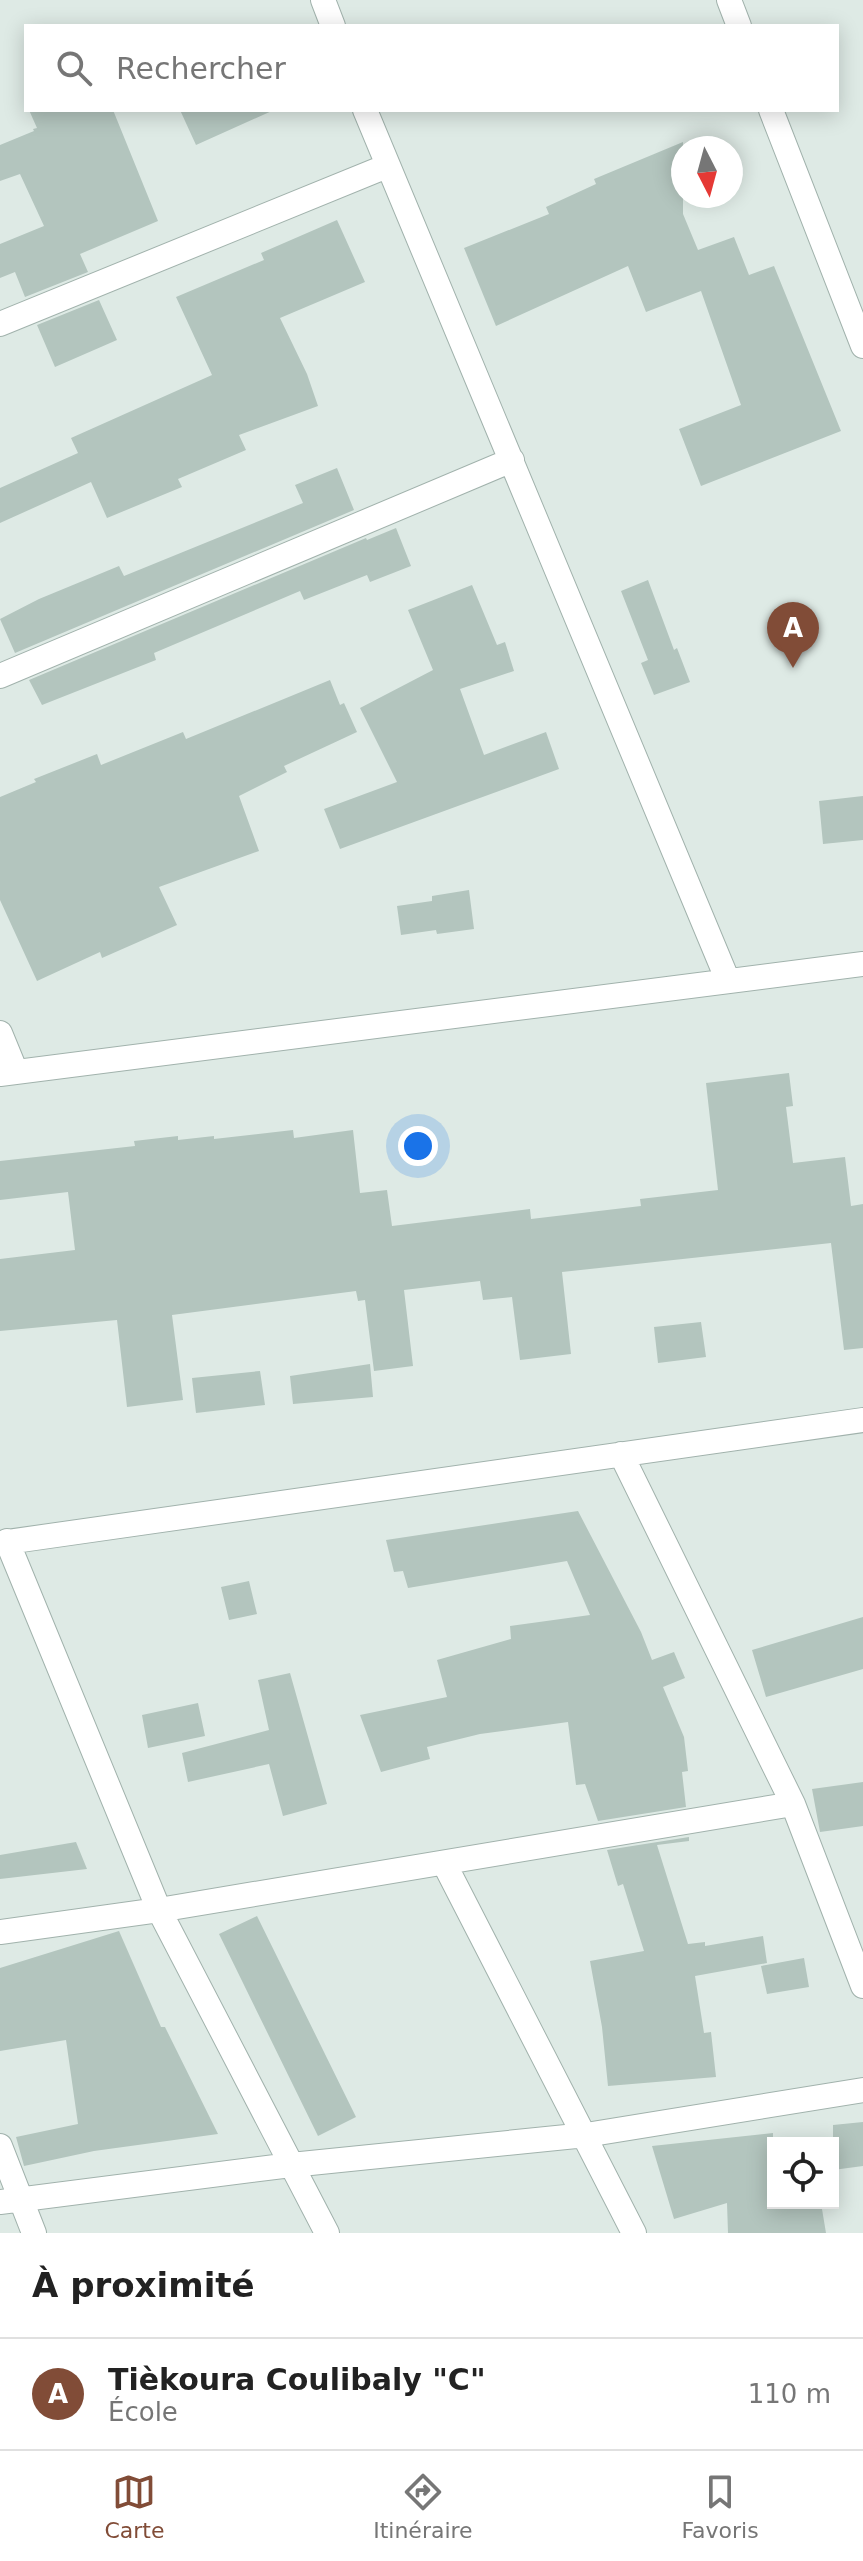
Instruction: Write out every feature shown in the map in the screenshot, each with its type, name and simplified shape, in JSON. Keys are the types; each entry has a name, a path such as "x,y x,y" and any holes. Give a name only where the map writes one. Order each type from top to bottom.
{"street":[{"path":"323,0 332,24"},
{"path":"729,0 738,24"},
{"path":"366,112 728,981"},
{"path":"772,112 863,346"},
{"path":"0,324 387,166"},
{"path":"0,676 512,460"},
{"path":"0,1033 8,1073 863,964"},
{"path":"327,2233 159,1910 4,1542 863,1420"},
{"path":"621,1454 793,1804 863,1986"},
{"path":"0,1932 159,1910 793,1804"},
{"path":"444,1863 634,2233"},
{"path":"11,2201 291,2165 586,2135 863,2090"},
{"path":"0,2146 11,2201 34,2233"}],"building":[{"path":"30,112 114,112 158,221 80,254 88,272 25,297 15,272 0,278 0,244 44,226 20,174 0,181 0,145 37,128"},
{"path":"181,112 270,112 196,145"},
{"path":"671,147 671,208 683,208 698,250 734,237 749,275 774,266 841,431 701,486 679,429 741,405 701,291 646,312 628,266 496,326 464,248 549,214 546,207 596,184 594,179"},
{"path":"337,220 365,282 280,318 307,374 318,406 239,435 246,450 178,479 182,487 107,518 91,482 0,523 0,488 78,453 71,438 212,375 176,297 264,260 261,253"},
{"path":"99,300 117,340 55,367 37,325"},
{"path":"337,468 354,510 15,653 0,619 39,599 119,566 124,576 303,503 295,485"},
{"path":"396,528 411,566 370,582 367,575 304,600 300,591 154,653 156,660 42,705 29,680 366,538"},
{"path":"648,580 674,650 677,648 690,682 654,695 641,663 648,660 621,591"},
{"path":"472,585 497,645 505,642 514,671 460,689 484,755 546,732 559,769 340,849 324,809 397,782 360,708 433,670 408,610"},
{"path":"330,680 340,705 344,703 357,732 284,766 287,772 239,796 259,851 159,887 177,925 102,958 100,952 37,981 0,900 0,797 36,782 34,779 97,754 101,765 183,732 186,739"},
{"path":"863,796 863,840 823,844 819,801"},
{"path":"469,890 474,929 401,935 397,906 432,901 432,896"},
{"path":"789,1073 793,1106 786,1107 793,1163 845,1157 851,1206 863,1204 863,1348 844,1350 831,1243 562,1272 571,1354 520,1360 512,1297 483,1300 480,1281 404,1290 413,1366 374,1371 365,1300 358,1301 356,1291 172,1315 183,1400 127,1407 117,1320 0,1331 0,1259 75,1250 68,1192 0,1200 0,1161 135,1146 134,1141 178,1136 178,1140 214,1136 214,1139 293,1130 294,1138 353,1130 360,1193 387,1190 392,1226 530,1209 531,1219 641,1206 640,1199 718,1190 706,1083"},
{"path":"701,1322 706,1357 658,1363 654,1327"},
{"path":"370,1364 373,1397 293,1404 290,1376"},
{"path":"260,1371 265,1405 196,1413 192,1378"},
{"path":"578,1511 641,1632 652,1660 674,1652 685,1678 663,1687 684,1737 688,1771 682,1772 686,1807 598,1821 585,1784 576,1785 568,1722 480,1734 427,1747 430,1759 381,1772 360,1715 447,1697 437,1660 511,1639 510,1626 590,1615 567,1561 408,1588 403,1571 394,1572 386,1540"},
{"path":"249,1581 257,1614 229,1620 221,1587"},
{"path":"863,1617 863,1669 766,1697 752,1650"},
{"path":"290,1673 327,1804 283,1816 269,1764 188,1782 182,1753 269,1730 258,1680"},
{"path":"198,1703 205,1736 148,1748 142,1715"},
{"path":"863,1782 863,1826 820,1832 812,1789"},
{"path":"689,1837 689,1841 657,1845 688,1944 705,1942 705,1946 763,1936 767,1963 695,1976 704,2033 711,2032 716,2077 608,2086 602,2027 590,1961 644,1951 623,1884 618,1886 607,1850"},
{"path":"76,1842 87,1869 0,1879 0,1855"},
{"path":"257,1916 356,2117 318,2136 219,1934"},
{"path":"119,1931 161,2027 165,2027 218,2134 94,2151 24,2166 16,2137 78,2124 66,2040 0,2051 0,1968"},
{"path":"804,1958 809,1987 767,1994 761,1966"},
{"path":"863,2122 863,2166 839,2169 839,2137 833,2137 833,2125"},
{"path":"773,2133 773,2137 767,2137 767,2209 822,2209 826,2233 728,2233 727,2203 674,2219 652,2146"}],"place":[{"name":"Tièkoura Coulibaly \"C\"","path":"793,668"}]}
